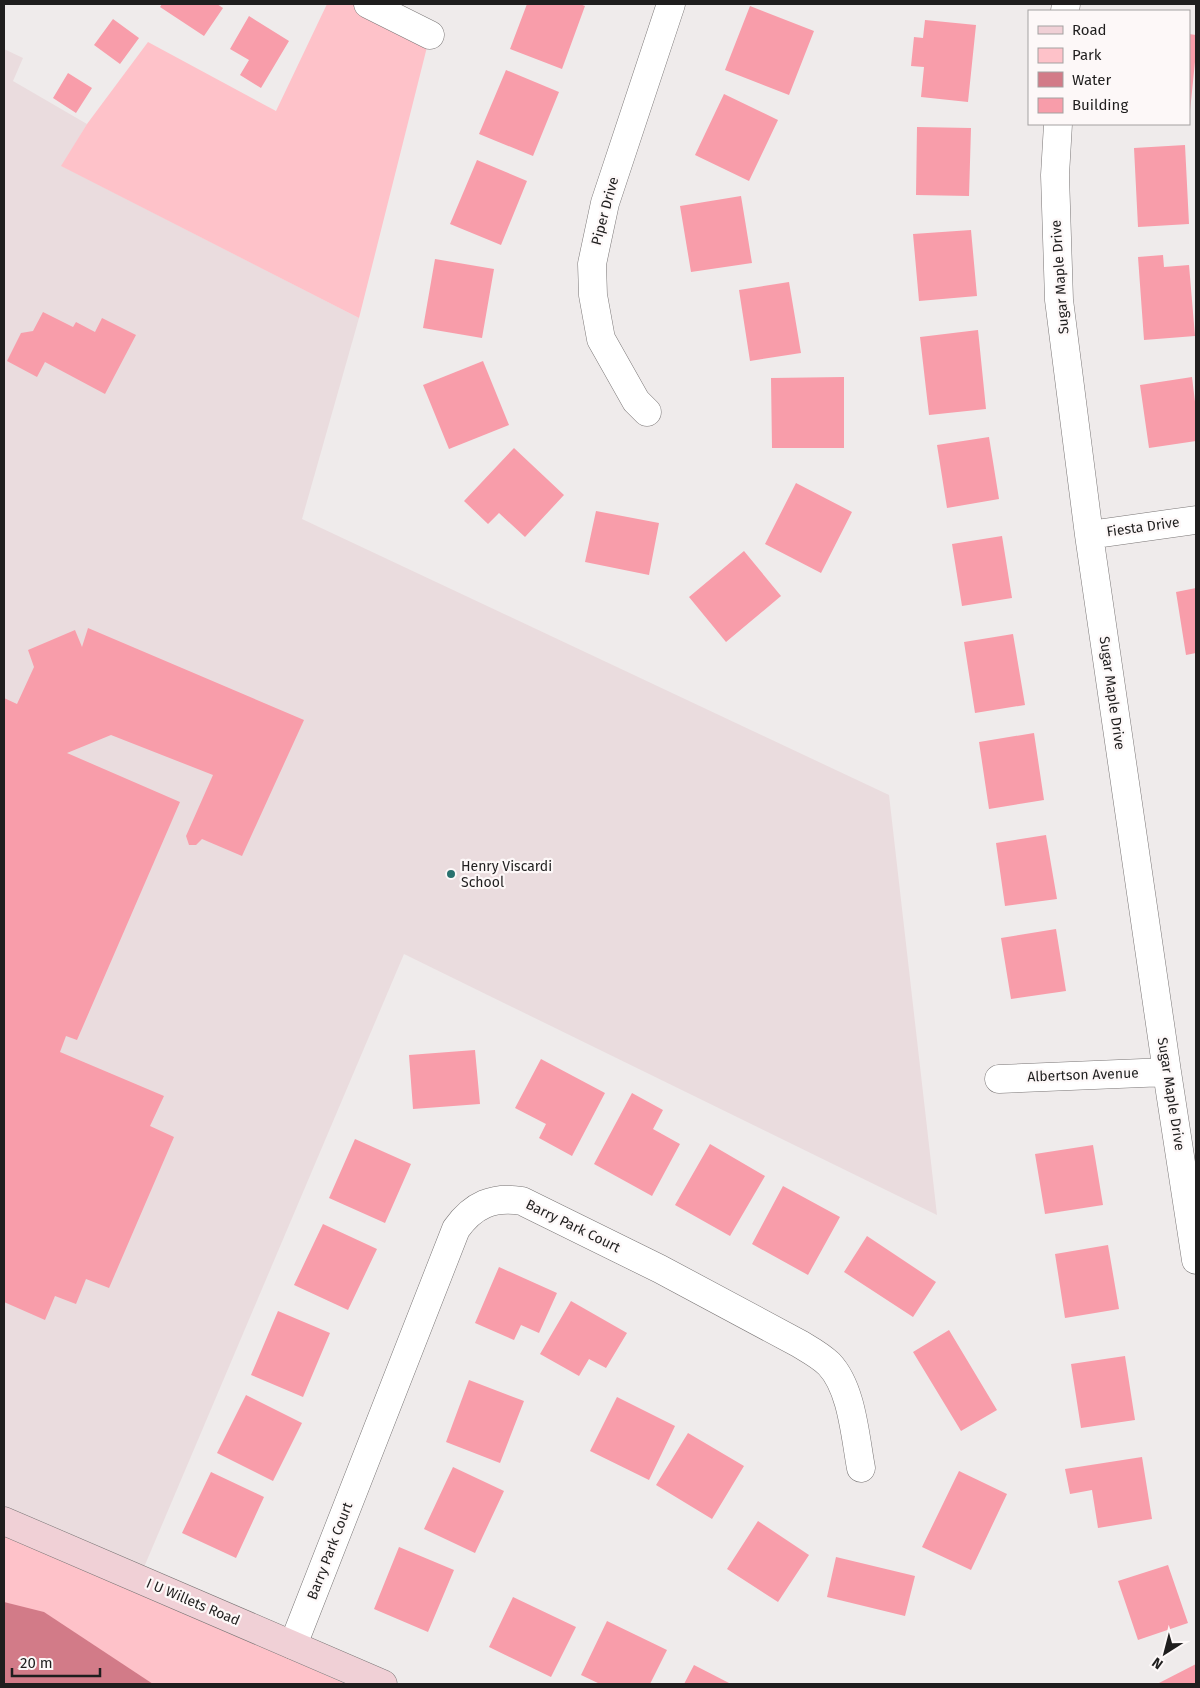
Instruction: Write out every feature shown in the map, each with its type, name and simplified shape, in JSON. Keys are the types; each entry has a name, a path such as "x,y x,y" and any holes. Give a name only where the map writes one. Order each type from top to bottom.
{"main road":[{"name":"I U Willets Road","path":"4,1521 383,1684"}],"street":[{"path":"368,4 430,35"},
{"name":"Piper Drive","path":"647,412 636,400 602,339 593,295 592,264 605,203 671,4"},
{"name":"Sugar Maple Drive","path":"1058,125 1055,175 1059,300 1090,535 1196,1260"},
{"name":"Fiesta Drive","path":"1090,535 1196,520"},
{"name":"Albertson Avenue","path":"1000,1079 1167,1072"},
{"name":"Barry Park Court","path":"293,1645 456,1229 466,1216 485,1203 508,1198 522,1201 660,1269 820,1356 837,1375 846,1395 861,1468"}],"shaded area":[{"name":"Henry Viscardi School","path":"4,49 23,58 13,81 87,124 62,166 359,318 302,519 889,795 937,1215 404,954 139,1579 4,1521"}],"green space":[{"path":"327,4 368,4 430,35 359,318 61,166 87,124 148,42 276,111"},
{"path":"4,1532 346,1684 4,1684"}],"water":[{"path":"4,1602 44,1612 153,1684 4,1684"}],"building":[{"path":"162,4 217,4 223,8 204,36 160,7"},
{"path":"527,4 580,4 585,6 562,69 510,49"},
{"path":"750,6 814,31 789,95 725,70"},
{"path":"249,16 289,41 261,88 240,75 249,60 230,49"},
{"path":"113,19 139,38 120,64 94,45"},
{"path":"925,20 976,25 968,102 921,97 924,67 911,66 914,37 923,38"},
{"path":"1190,34 1196,35 1190,111"},
{"path":"506,70 559,92 533,156 479,134"},
{"path":"68,73 92,88 76,113 53,98"},
{"path":"724,94 778,120 749,181 695,155"},
{"path":"917,127 971,128 969,196 916,195"},
{"path":"1185,145 1189,224 1138,227 1134,148"},
{"path":"477,160 527,181 501,245 450,224"},
{"path":"741,196 752,263 691,272 680,206"},
{"path":"971,230 977,296 919,301 913,234"},
{"path":"1163,255 1164,267 1189,265 1195,336 1144,340 1138,257"},
{"path":"435,259 494,269 482,338 423,328"},
{"path":"789,282 801,353 750,361 739,290"},
{"path":"43,312 73,327 76,322 95,332 102,318 136,335 105,394 45,362 37,377 7,361 21,333 33,331"},
{"path":"978,330 986,409 929,415 920,337"},
{"path":"483,361 509,425 449,449 423,385"},
{"path":"844,377 844,448 772,448 771,378"},
{"path":"1192,377 1196,410 1196,441 1149,448 1140,385"},
{"path":"989,437 999,499 947,508 937,445"},
{"path":"514,448 564,495 525,537 499,513 488,524 464,501"},
{"path":"796,483 852,512 821,573 765,544"},
{"path":"596,511 659,523 649,575 585,562"},
{"path":"1002,536 1012,598 962,606 952,544"},
{"path":"744,551 781,596 726,642 689,597"},
{"path":"1196,588 1196,653 1186,655 1176,592"},
{"path":"88,628 304,720 242,856 202,839 196,845 189,845 186,836 213,775 111,735 67,753 180,802 77,1040 66,1036 60,1052 164,1096 150,1126 174,1137 109,1288 86,1279 76,1304 55,1296 45,1320 4,1302 4,698 17,704 34,667 28,650 75,630 82,647"},
{"path":"1013,634 1025,705 975,713 964,642"},
{"path":"1034,733 1044,800 989,809 979,742"},
{"path":"1046,835 1057,899 1005,906 996,843"},
{"path":"1056,929 1066,991 1011,999 1001,938"},
{"path":"475,1050 480,1104 413,1109 409,1055"},
{"path":"541,1059 605,1093 572,1156 539,1138 546,1124 515,1108"},
{"path":"632,1093 663,1110 653,1129 680,1144 652,1196 594,1164"},
{"path":"355,1139 411,1164 385,1223 329,1198"},
{"path":"710,1144 765,1176 730,1236 675,1205"},
{"path":"1093,1145 1103,1205 1045,1214 1035,1154"},
{"path":"783,1186 840,1217 808,1275 752,1244"},
{"path":"323,1224 377,1249 348,1310 294,1285"},
{"path":"867,1236 936,1282 913,1317 844,1272"},
{"path":"1108,1245 1119,1309 1065,1318 1055,1254"},
{"path":"499,1267 557,1293 539,1333 521,1325 514,1340 475,1323"},
{"path":"571,1301 627,1333 606,1368 589,1359 579,1376 540,1354"},
{"path":"278,1311 330,1333 303,1397 251,1375"},
{"path":"949,1330 997,1410 961,1431 913,1352"},
{"path":"1125,1356 1135,1420 1081,1428 1071,1364"},
{"path":"469,1380 524,1401 500,1463 446,1442"},
{"path":"246,1395 302,1423 273,1481 217,1453"},
{"path":"617,1397 675,1426 649,1480 590,1451"},
{"path":"688,1433 744,1466 712,1519 656,1485"},
{"path":"1142,1457 1152,1519 1098,1528 1092,1490 1070,1494 1065,1469"},
{"path":"453,1467 504,1491 475,1553 424,1529"},
{"path":"959,1471 1007,1494 971,1570 922,1547"},
{"path":"211,1472 264,1497 236,1558 182,1533"},
{"path":"758,1521 809,1555 778,1602 727,1569"},
{"path":"399,1547 454,1570 428,1632 374,1609"},
{"path":"836,1557 915,1576 905,1616 827,1597"},
{"path":"1168,1565 1188,1623 1138,1640 1118,1581"},
{"path":"513,1597 576,1627 551,1677 489,1647"},
{"path":"607,1621 667,1650 650,1684 600,1684 581,1675"},
{"path":"1196,1664 1196,1684 1157,1684"},
{"path":"694,1665 731,1684 684,1684"}],"place":[{"name":"Henry Viscardi School","path":"451,874"}]}
